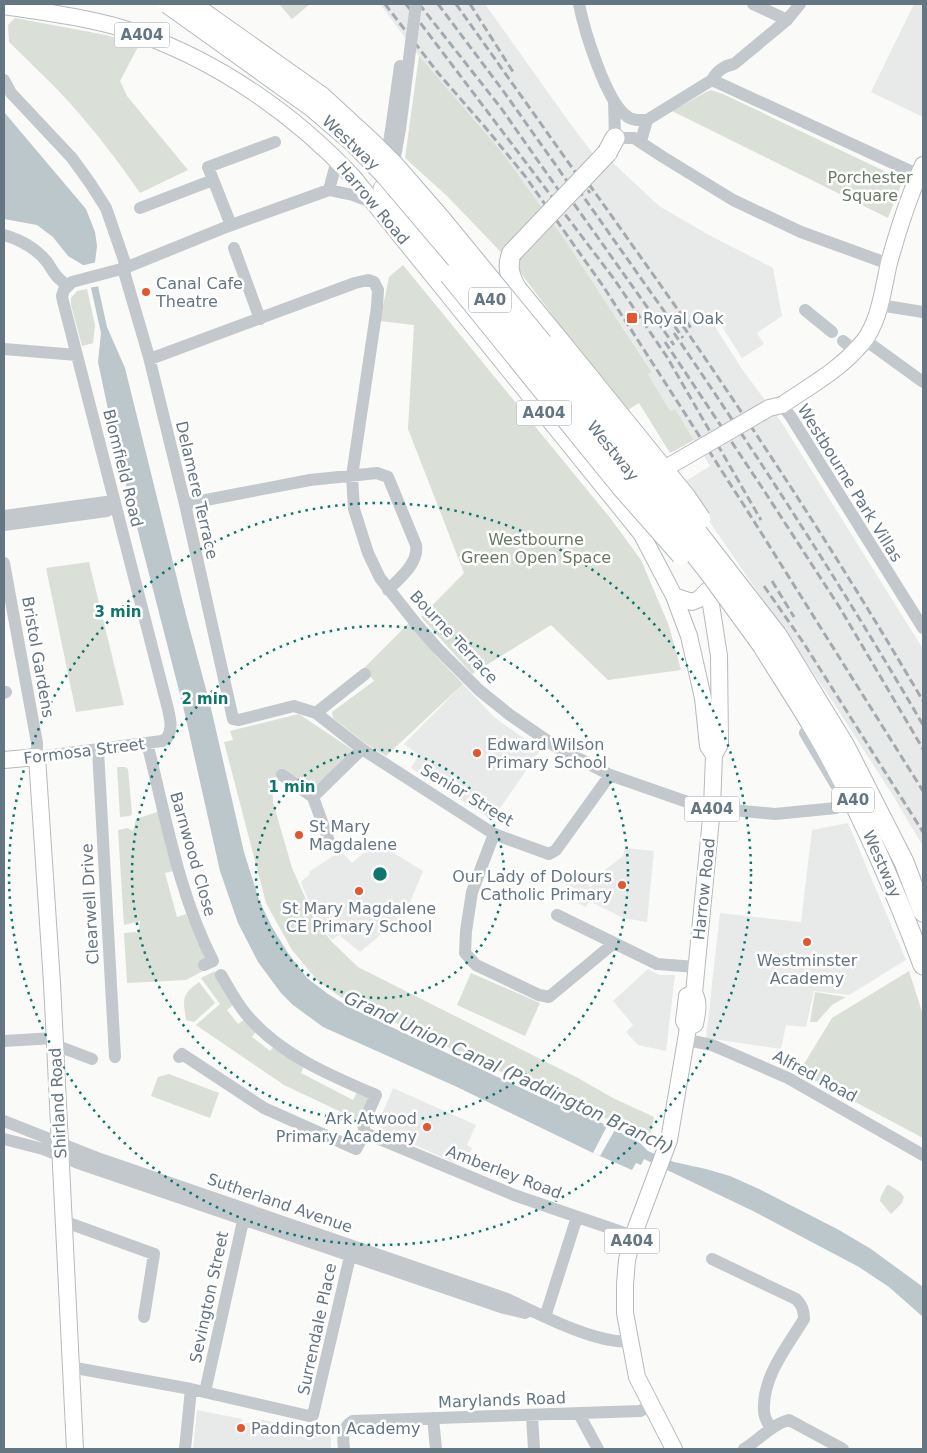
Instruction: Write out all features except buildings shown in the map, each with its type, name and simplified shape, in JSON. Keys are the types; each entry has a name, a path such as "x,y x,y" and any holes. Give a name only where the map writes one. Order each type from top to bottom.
{"highway":[{"name":"Westway","path":"168,4 312,107 353,142 385,175 481,288 769,640 884,865 923,965"},
{"name":"Westway","path":"191,4 321,96 372,143 447,226 687,519 769,640 845,746 904,862 923,912"},
{"name":"A40","path":"611,145 512,252 509,260 511,280 686,497 739,572 769,640"},
{"name":"A40","path":"377,196 390,204 450,275 621,487 769,640"}],"main road":[{"name":"Harrow Road","path":"4,6 100,23 136,32 172,47 212,67 272,105 306,132 377,196 574,445 644,537"},
{"path":"674,469 774,414 782,405 822,379 873,324 909,199 921,171"},
{"name":"Harrow Road","path":"632,510 639,529 674,596 689,636 702,698 708,746 714,755"},
{"name":"Harrow Road","path":"674,596 692,602 709,594 719,656 720,744 714,755 712,808 694,993 698,1000 696,1019 695,1024 687,1034 667,1147 633,1236 627,1260 625,1297 629,1341 637,1377 674,1449"},
{"name":"Formosa Street","path":"4,760 37,757"},
{"name":"Shirland Road","path":"37,757 75,1449"}],"street":[{"path":"396,126 408,4"},
{"path":"392,153 416,4"},
{"path":"579,4 594,58 614,101 628,118 647,120 712,80 716,73 727,65 734,64"},
{"path":"753,4 787,20"},
{"path":"727,87 729,72 734,64 787,20 800,4"},
{"name":"Delamere Terrace","path":"4,80 11,92 72,158 106,208 124,260 126,277 150,359 185,504 232,716 234,720 294,706 316,712"},
{"path":"712,80 921,171"},
{"path":"614,101 611,145 634,138 733,200 801,232 889,264"},
{"path":"641,141 647,120"},
{"path":"231,226 208,167 275,142"},
{"path":"329,190 337,160"},
{"path":"140,208 213,180"},
{"path":"4,235 17,239 32,248 48,264 58,279 68,285 125,268 329,190 353,195 377,196"},
{"path":"150,359 260,319 234,248"},
{"name":"Bourne Terrace","path":"260,319 355,283 368,280 376,285 378,290 378,307 352,476 354,508 358,525 373,565 388,590 438,649 479,690 510,715 556,746 610,775 696,805 775,814 836,808 843,801 842,795 805,733"},
{"name":"Blomfield Road","path":"68,285 62,296 169,715 170,730 164,741"},
{"path":"879,305 923,312"},
{"path":"804,310 832,332"},
{"path":"854,344 923,382"},
{"path":"6,349 77,355"},
{"name":"Westbourne Park Villas","path":"782,405 923,628"},
{"name":"Bourne Terrace","path":"352,476 377,473 388,477 416,545 417,552 408,571 388,590"},
{"path":"185,504 310,480 352,476"},
{"path":"4,516 106,502 115,505"},
{"path":"4,525 107,511 115,505"},
{"name":"Bristol Gardens","path":"4,563 13,691 37,742 37,757"},
{"path":"316,712 365,674"},
{"name":"Senior Street","path":"316,712 362,749 494,834 543,853 553,853 610,775"},
{"name":"Formosa Street","path":"37,757 164,741"},
{"name":"Barnwood Close","path":"147,743 184,890 194,920 213,960 204,965"},
{"path":"313,797 362,749"},
{"name":"Clearwell Drive","path":"98,750 115,1057"},
{"path":"282,775 313,797 330,844"},
{"path":"494,834 472,892 466,931 465,953 476,965 539,995 549,997 614,943"},
{"path":"557,916 657,964 696,967"},
{"path":"179,1057 182,1054 264,1108 356,1149 365,1133 363,1124 376,1095 312,1065 275,1042 246,1014 221,974"},
{"name":"Alfred Road","path":"687,1034 788,1078 923,1155"},
{"path":"4,1041 54,1042 92,1059"},
{"name":"Sutherland Avenue","path":"4,1121 60,1149 351,1250 504,1308 545,1317 603,1339 619,1342 629,1341"},
{"name":"Amberley Road","path":"365,1133 462,1174 633,1236"},
{"name":"Sutherland Avenue","path":"4,1139 43,1149 60,1149"},
{"name":"Sevington Street","path":"205,1392 245,1214"},
{"path":"545,1317 577,1217"},
{"path":"63,1221 154,1254 144,1317"},
{"name":"Surrendale Place","path":"205,1392 309,1416 313,1415 351,1250"},
{"path":"712,1258 796,1299 801,1304 804,1312 804,1319 772,1371 766,1391 764,1413 771,1429"},
{"path":"70,1367 205,1392"},
{"path":"185,1449 191,1389"},
{"name":"Marylands Road","path":"344,1449 343,1433 345,1427 352,1421 640,1412 651,1406"},
{"path":"579,1414 598,1449"},
{"path":"532,1416 534,1449"},
{"path":"433,1418 436,1449"},
{"path":"744,1449 758,1441 779,1423 789,1420 843,1449"}],"shaded area":[{"path":"380,4 485,4 604,168 611,161 659,206 709,235 773,268 782,316 757,333 764,344 742,358 714,314 709,317 742,369 782,423 923,649 923,846 831,699 683,483 710,466 675,409 670,411 648,374 652,371 563,237 501,151 425,64"},
{"path":"914,4 923,4 923,117 871,92"},
{"path":"4,112 86,209 95,232 97,246 95,262 98,286 107,327 125,368 210,704 244,852 259,900 272,927 288,953 307,978 351,1008 551,1102 596,1120 640,1143 648,1151 674,1162 730,1176 839,1230 871,1249 923,1287 923,1317 889,1287 859,1267 753,1211 644,1159 641,1165 636,1163 632,1170 593,1153 457,1087 323,1027 293,1005 281,993 258,962 238,923 220,871 183,706 114,438 98,362 101,333 91,288 83,265 68,256 53,237 37,225 4,219"},
{"name":"Edward Wilson Primary School","path":"463,684 494,717 540,750 492,820 411,768 419,755 404,744"},
{"name":"Westminster Academy","path":"848,823 906,960 849,995 814,991 806,1027 786,1025 781,1049 706,1038 720,913 801,922 812,830"},
{"name":"St Mary Magdalene CE Primary School","path":"376,842 423,871 405,914 360,952 339,935 332,940 317,922 301,882 310,874 309,872 333,856 343,853 352,863"},
{"name":"Our Lady of Dolours Catholic Primary","path":"625,848 654,851 647,922 623,918 589,901 586,907 570,900 574,888 560,882 567,870 591,887 601,873 623,856"},
{"path":"648,969 659,975 675,975 666,1051 638,1045 626,1032 633,1025 613,1001"},
{"name":"Ark Atwood Primary Academy","path":"393,1088 476,1125 467,1145 472,1148 465,1164 457,1160 455,1163 379,1129 381,1123 379,1121"},
{"name":"Paddington Academy","path":"197,1410 242,1419 242,1423 258,1423 258,1419 287,1425 288,1430 331,1436 331,1449 193,1449"}],"green space":[{"path":"279,4 310,4 292,19"},
{"path":"15,18 106,35 139,45 120,81 127,96 188,170 140,193 79,113 9,42 8,25"},
{"path":"419,56 501,151 563,237 652,372 648,374 670,411 675,409 694,440 670,453 639,403 625,412 520,272 448,197 405,158"},
{"name":"Porchester Square","path":"711,90 903,180 888,218 672,111"},
{"name":"Westbourne Green Open Space","path":"403,265 611,519 641,560 669,626 681,670 608,680 551,625 472,674 421,617 464,573 408,429 414,325 380,321 389,277"},
{"path":"87,289 95,325 93,343 82,346 71,305 71,298 77,291"},
{"path":"89,562 124,705 76,712 46,568"},
{"path":"409,623 435,655 463,684 386,756 365,743 333,718 332,712 374,681 364,668"},
{"path":"299,714 354,751 313,792 282,771 272,782 273,802 292,868 316,922 332,942 358,967 578,1078 613,1098 654,1117 650,1135 583,1110 342,998 318,981 292,950 266,903 224,742 233,740 230,731"},
{"path":"117,767 128,769 132,814 130,816 120,817"},
{"path":"160,811 173,871 165,873 177,917 186,914 206,959 203,971 186,980 127,983 124,933 136,932 138,934 140,921 124,925 118,830 128,828 133,831 136,819"},
{"path":"215,971 234,1004 227,1010 238,1024 245,1019 257,1030 252,1037 270,1051 275,1045 304,1066 301,1073 353,1100 357,1092 370,1097 360,1121 284,1085 196,1025 220,1004 201,978"},
{"path":"909,971 923,1015 923,1138 799,1072 832,1018"},
{"path":"471,973 540,1003 525,1036 457,1005"},
{"path":"199,982 215,1003 194,1022 186,1020 184,1002 189,990"},
{"path":"815,992 846,997 832,1005 817,1022 810,1022"},
{"path":"169,1074 219,1093 210,1118 151,1096 158,1077"},
{"path":"887,1185 900,1192 904,1197 902,1203 891,1214 880,1201"}],"pier":[{"path":"97,262 100,286 88,288 80,266"},
{"path":"608,1124 616,1128 600,1156 593,1153"}],"railway":[{"path":"385,4 438,73 525,176 603,286 745,507 923,791"},
{"path":"406,4 614,279 667,357 761,520"},
{"path":"419,4 501,108 569,205"},
{"path":"438,4 504,92 579,198"},
{"path":"456,4 590,193"},
{"path":"470,4 515,75"},
{"path":"589,184 693,331"},
{"path":"578,189 683,338"},
{"path":"567,194 674,345"},
{"path":"683,326 806,511 923,701"},
{"path":"674,333 802,527 923,725"},
{"path":"665,342 840,608 923,749"},
{"path":"772,581 794,617"},
{"path":"764,586 803,642 923,832"}],"place":[{"name":"Canal Cafe Theatre","path":"146,292"},
{"name":"Royal Oak","path":"632,318"},
{"name":"Edward Wilson Primary School","path":"477,753"},
{"name":"St Mary Magdalene","path":"299,835"},
{"name":"Our Lady of Dolours Catholic Primary","path":"622,885"},
{"name":"St Mary Magdalene CE Primary School","path":"359,891"},
{"name":"Westminster Academy","path":"807,942"},
{"name":"Ark Atwood Primary Academy","path":"427,1127"},
{"name":"Paddington Academy","path":"241,1428"}],"water label":[{"name":"Grand Union Canal (Paddington Branch)","path":"509,1072"}]}
